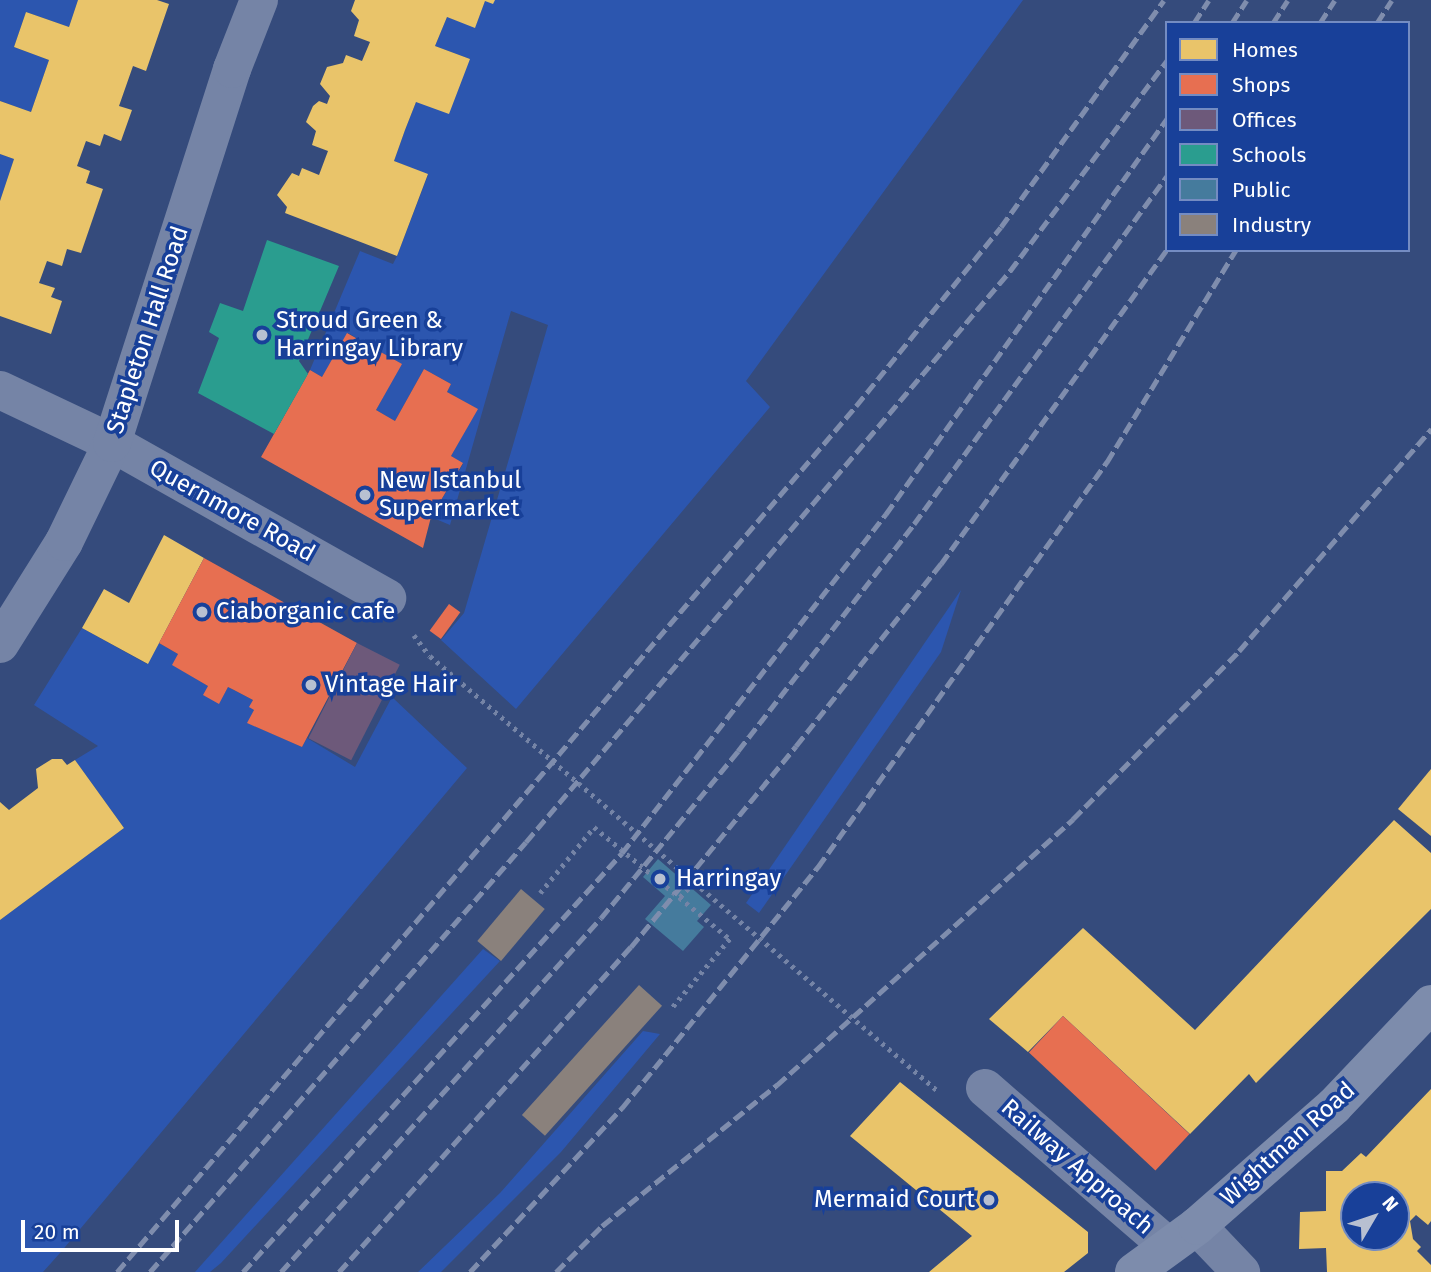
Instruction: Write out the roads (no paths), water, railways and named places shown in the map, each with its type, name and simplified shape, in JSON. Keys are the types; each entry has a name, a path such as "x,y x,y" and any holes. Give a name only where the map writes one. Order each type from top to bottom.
{"main road":[{"name":"Wightman Road","path":"1134,1272 1182,1236 1334,1106 1431,1004"}],"street":[{"name":"Stapleton Hall Road","path":"0,644 64,542 112,443 232,69 260,0"},
{"name":"Quernmore Road","path":"0,390 112,443 387,598"},
{"name":"Railway Approach","path":"985,1088 1182,1236 1241,1272"}],"railway":[{"path":"117,1272 856,406 1001,227 1164,0"},
{"path":"1195,21 1209,0"},
{"path":"1233,21 1247,0"},
{"path":"1274,21 1288,0"},
{"path":"1321,21 1335,0"},
{"path":"1378,21 1392,0"},
{"path":"150,1272 526,842 1010,271 1165,63"},
{"path":"243,1272 622,853 886,514 1165,121"},
{"path":"281,1272 601,918 738,751 914,524 1165,179"},
{"path":"339,1272 631,947 796,746 941,564 1165,252"},
{"path":"470,1272 622,1108 818,867 1107,462 1235,252"},
{"path":"556,1272 602,1226 777,1085 1073,819 1239,651 1431,429"}],"place":[{"name":"Stroud Green & Harringay Library","path":"262,335"},
{"name":"New Istanbul Supermarket","path":"365,495"},
{"name":"Ciaborganic cafe","path":"202,612"},
{"name":"Vintage Hair","path":"311,685"},
{"name":"Harringay","path":"660,879"},
{"name":"Mermaid Court","path":"989,1200"}]}
